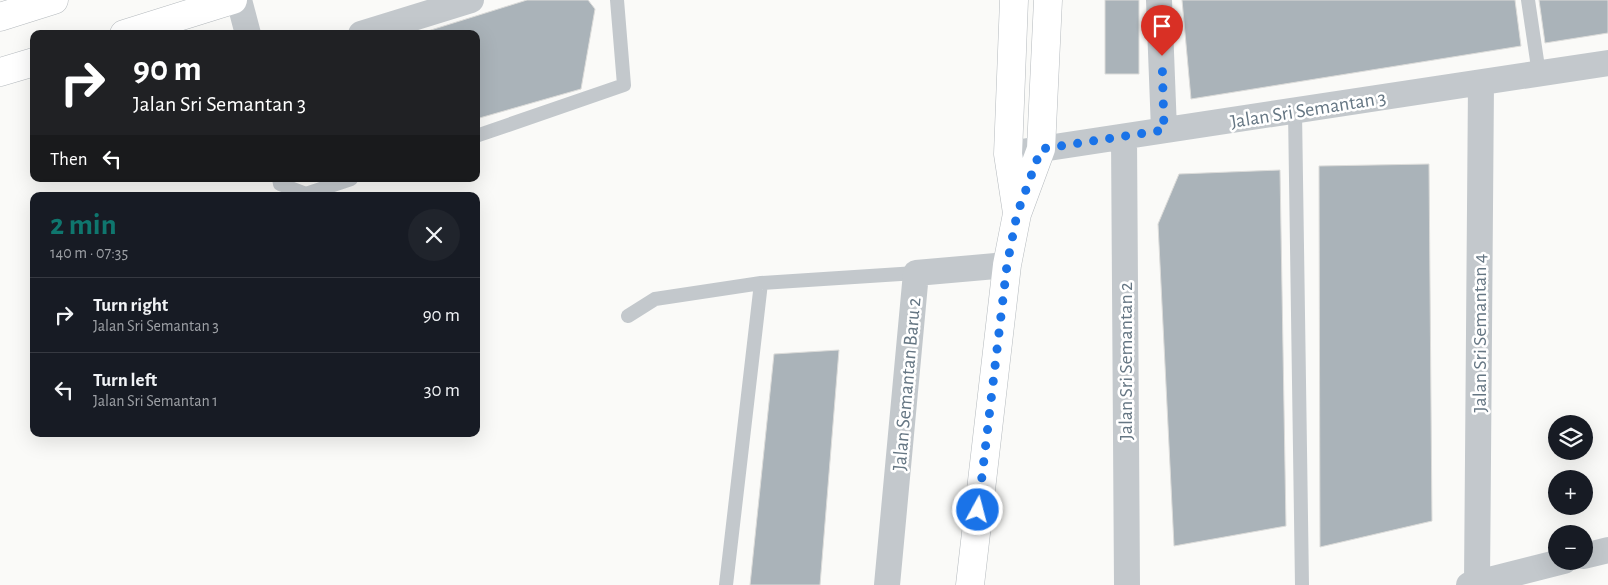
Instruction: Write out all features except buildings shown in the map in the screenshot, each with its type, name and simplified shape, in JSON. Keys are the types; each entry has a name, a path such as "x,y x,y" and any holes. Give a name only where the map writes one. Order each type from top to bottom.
{"main road":[{"path":"0,17 54,0"},
{"path":"137,30 233,0"},
{"path":"1014,0 1008,154 1017,214"},
{"path":"970,585 1007,265 1017,214 1041,149 1048,0"},
{"path":"0,72 30,63"}],"street":[{"path":"239,0 247,30"},
{"path":"374,30 471,0"},
{"path":"1160,0 1164,130"},
{"name":"Jalan Sri Semantan 3","path":"1008,154 1608,64"},
{"name":"Jalan Sri Semantan 4","path":"1473,584 1481,83"},
{"name":"Jalan Sri Semantan 2","path":"1124,137 1127,585"},
{"name":"Jalan Semantan Baru 2","path":"887,585 916,273 1007,265"},
{"path":"1593,554 1608,550"},
{"path":"1473,584 1548,565"}],"lane":[{"path":"480,135 624,85 617,0"},
{"path":"1528,0 1539,74"},
{"path":"1294,111 1302,585"},
{"path":"280,182 280,184 301,192"},
{"path":"312,192 342,182"},
{"path":"628,316 655,299 761,283 916,273"},
{"path":"726,585 761,283"}],"route":[{"path":"978,510 1007,265 1017,214 1041,149 1164,130 1162,56"}]}
